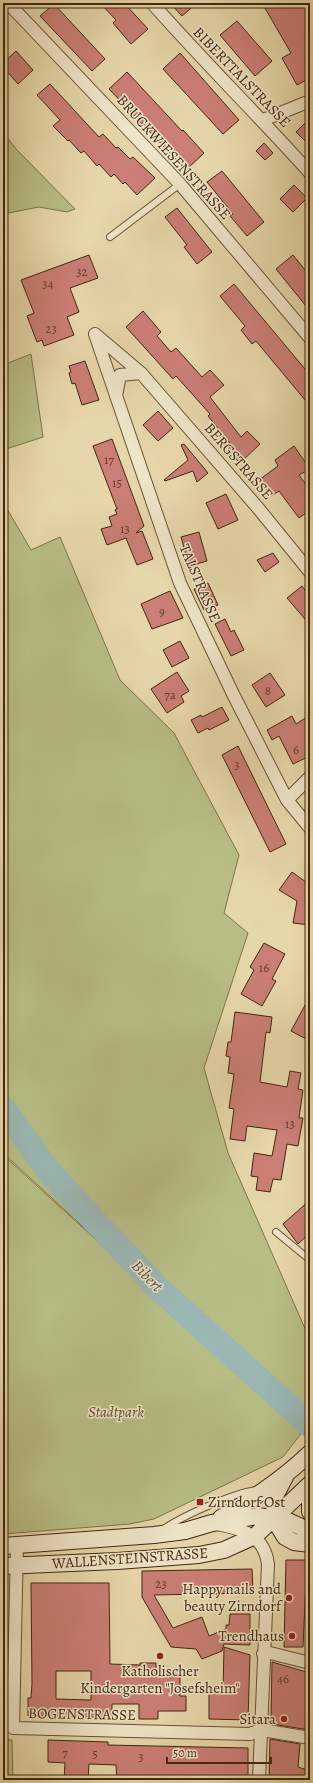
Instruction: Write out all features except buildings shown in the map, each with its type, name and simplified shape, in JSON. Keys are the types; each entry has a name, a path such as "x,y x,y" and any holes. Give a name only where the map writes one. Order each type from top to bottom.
{"main road":[{"path":"286,1537 274,1519 275,1496 287,1474 306,1457"},
{"name":"WALLENSTEINSTRASSE","path":"212,1523 247,1503 287,1474"},
{"name":"WALLENSTEINSTRASSE","path":"10,1566 117,1561 199,1555 224,1550 254,1536 310,1484"},
{"path":"310,1493 310,1512"},
{"name":"WALLENSTEINSTRASSE","path":"10,1545 154,1535 185,1531 212,1523 258,1516 288,1521 310,1531"},
{"name":"WALLENSTEINSTRASSE","path":"254,1536 286,1537 294,1542 310,1544"}],"street":[{"name":"BRUCKWIESENSTRASSE","path":"8,3 180,184 310,338"},
{"name":"BIBERTTALSTRASSE","path":"152,3 183,39 263,120 310,173"},
{"path":"263,120 310,101"},
{"name":"BERGSTRASSE","path":"95,334 141,373 258,508 310,572"},
{"name":"TALSTRASSE","path":"95,334 180,583 233,694 287,800 310,828"},
{"path":"116,397 120,375 141,373"},
{"path":"287,800 310,777"},
{"name":"WALLENSTEINSTRASSE","path":"212,1523 227,1526 254,1536"},
{"path":"254,1536 266,1553 268,1564 263,1654 259,1780"},
{"name":"BOGENSTRASSE","path":"10,1545 13,1728 250,1734 261,1730"},
{"path":"263,1654 270,1653 310,1663"},
{"path":"261,1730 310,1738"}],"lane":[{"path":"110,238 180,184"},
{"path":"276,1232 310,1260"},
{"path":"154,1535 175,1521 209,1506 246,1492 267,1488"}],"green space":[{"path":"3,132 16,149 75,209 67,212 39,207 3,214"},
{"path":"31,354 43,437 3,450 3,365"},
{"name":"Stadtpark","path":"3,502 31,550 60,537 120,680 174,733 239,855 224,913 248,933 204,1068 228,1153 310,1340 310,1431 308,1433 303,1431 283,1457 154,1519 130,1524 3,1534 3,1155 193,1328 3,1153"},
{"path":"3,1739 12,1740 13,1780 3,1780"}],"waterway":[{"name":"Bibert","path":"3,1108 50,1173 158,1288 310,1425"}],"place":[{"name":"Zirndorf Ost","path":"200,1502"},
{"name":"Happy nails and beauty Zirndorf","path":"289,1598"},
{"name":"Trendhaus","path":"292,1636"},
{"name":"Katholischer Kindergarten \"Josefsheim\"","path":"160,1656"},
{"name":"Sitara","path":"284,1719"}]}
